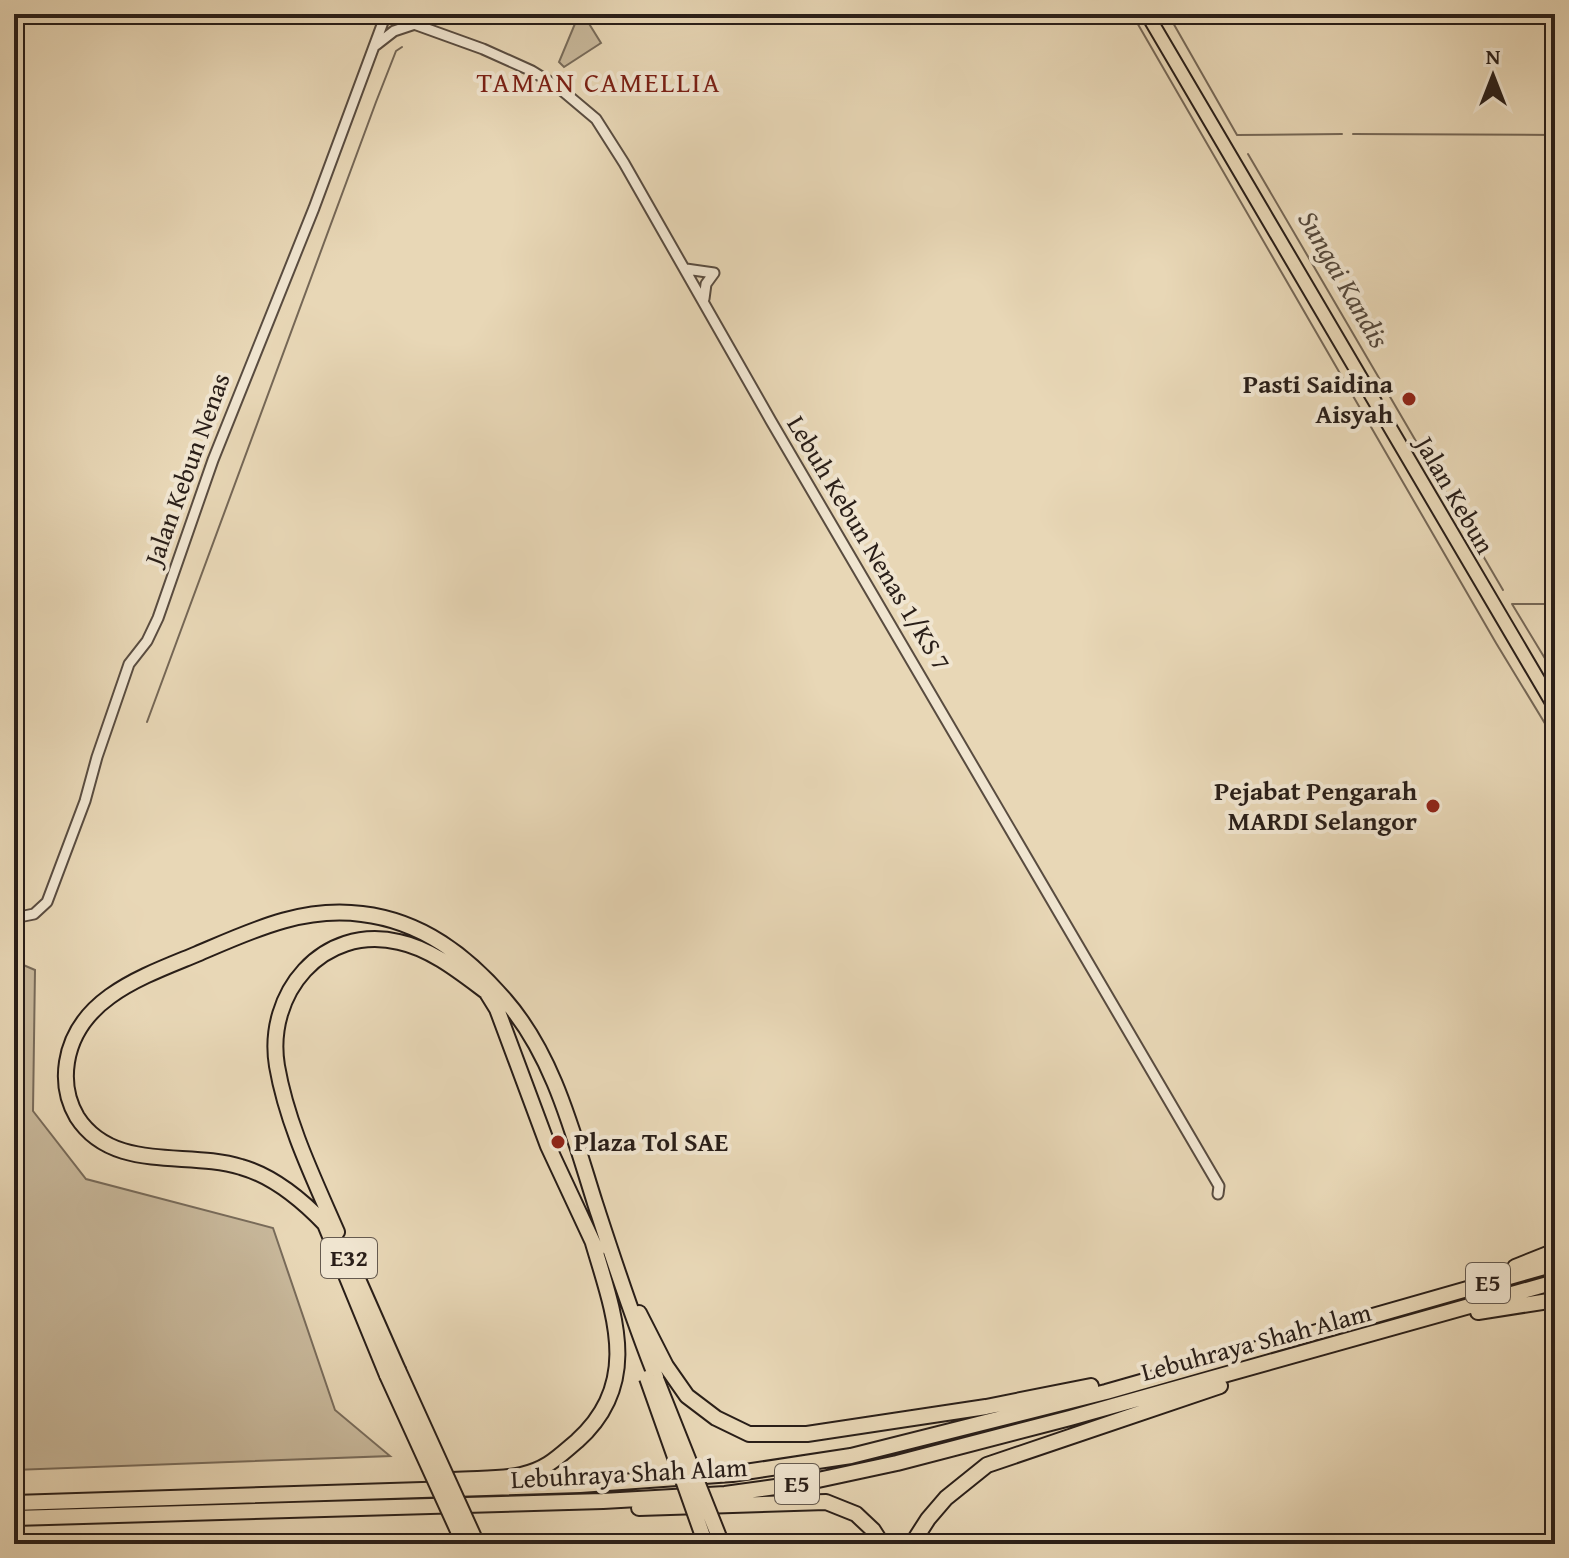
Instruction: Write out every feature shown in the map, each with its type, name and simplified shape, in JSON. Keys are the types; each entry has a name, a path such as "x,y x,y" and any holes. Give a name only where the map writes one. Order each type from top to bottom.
{"highway":[{"name":"E32","path":"477,1544 325,1224 299,1198 255,1171 220,1162 130,1153 98,1139 78,1118 66,1090 70,1044 101,1002 152,973 267,924 303,915 361,914 399,922 453,950 474,967 519,1017 542,1056 574,1136 615,1263"},
{"path":"409,935 454,959 488,993 509,1036 548,1146 651,1378 712,1542"},
{"name":"E32","path":"464,1544 300,1147 277,1067 276,1044 280,1009 296,977 335,948 350,943 391,941 424,951 488,993"},
{"path":"146,1499 292,1486 519,1476 549,1466 593,1427 609,1398 615,1377 617,1333 593,1243"},
{"path":"1421,1301 1555,1251"},
{"path":"615,1263 676,1383 701,1409 749,1434 807,1434 986,1407 1244,1351"},
{"path":"615,1263 651,1378"},
{"name":"Lebuhraya Shah Alam","path":"14,1503 580,1485 732,1474 851,1456 1106,1392 1555,1264"},
{"name":"Lebuhraya Shah Alam","path":"14,1518 603,1501 725,1494 804,1483 1041,1426 1555,1282"},
{"path":"912,1544 937,1508 987,1465 1364,1337 1469,1313 1555,1300"},
{"path":"396,1507 664,1508 817,1501 841,1505 856,1514 882,1544"}],"main road":[{"name":"Jalan Kebun","path":"1147,14 1555,708"}],"street":[{"name":"Lebuh Kebun Nenas 1/KS 7","path":"386,14 483,49 532,71 547,79 596,119 704,299 771,421 1213,1175 1219,1186 1218,1194"},
{"name":"Jalan Kebun Nenas","path":"14,918 34,914 47,902 85,801 129,664 147,641 158,618 217,448 306,228 386,14"},
{"path":"373,48 410,21"},
{"path":"686,269 714,273 706,284 704,299"}],"shaded area":[{"path":"579,14 583,14 601,43 564,67 559,62"},
{"path":"14,961 35,970 33,1111 86,1179 273,1228 335,1410 390,1456 14,1470"}],"waterway":[{"path":"1132,14 1555,740"},
{"name":"Sungai Kandis","path":"1168,14 1237,135 1342,134"},
{"path":"147,722 376,102 396,51 402,47"},
{"path":"1353,134 1555,135"},
{"name":"Sungai Kandis","path":"1248,154 1503,590"},
{"name":"Sungai Kandis","path":"1512,604 1555,675"},
{"path":"1512,604 1555,604"}],"place":[{"name":"Pasti Saidina Aisyah","path":"1409,399"},
{"name":"Pejabat Pengarah MARDI Selangor","path":"1433,806"},
{"name":"Plaza Tol SAE","path":"558,1142"}],"district":[{"name":"TAMAN CAMELLIA","path":"599,82"}]}
